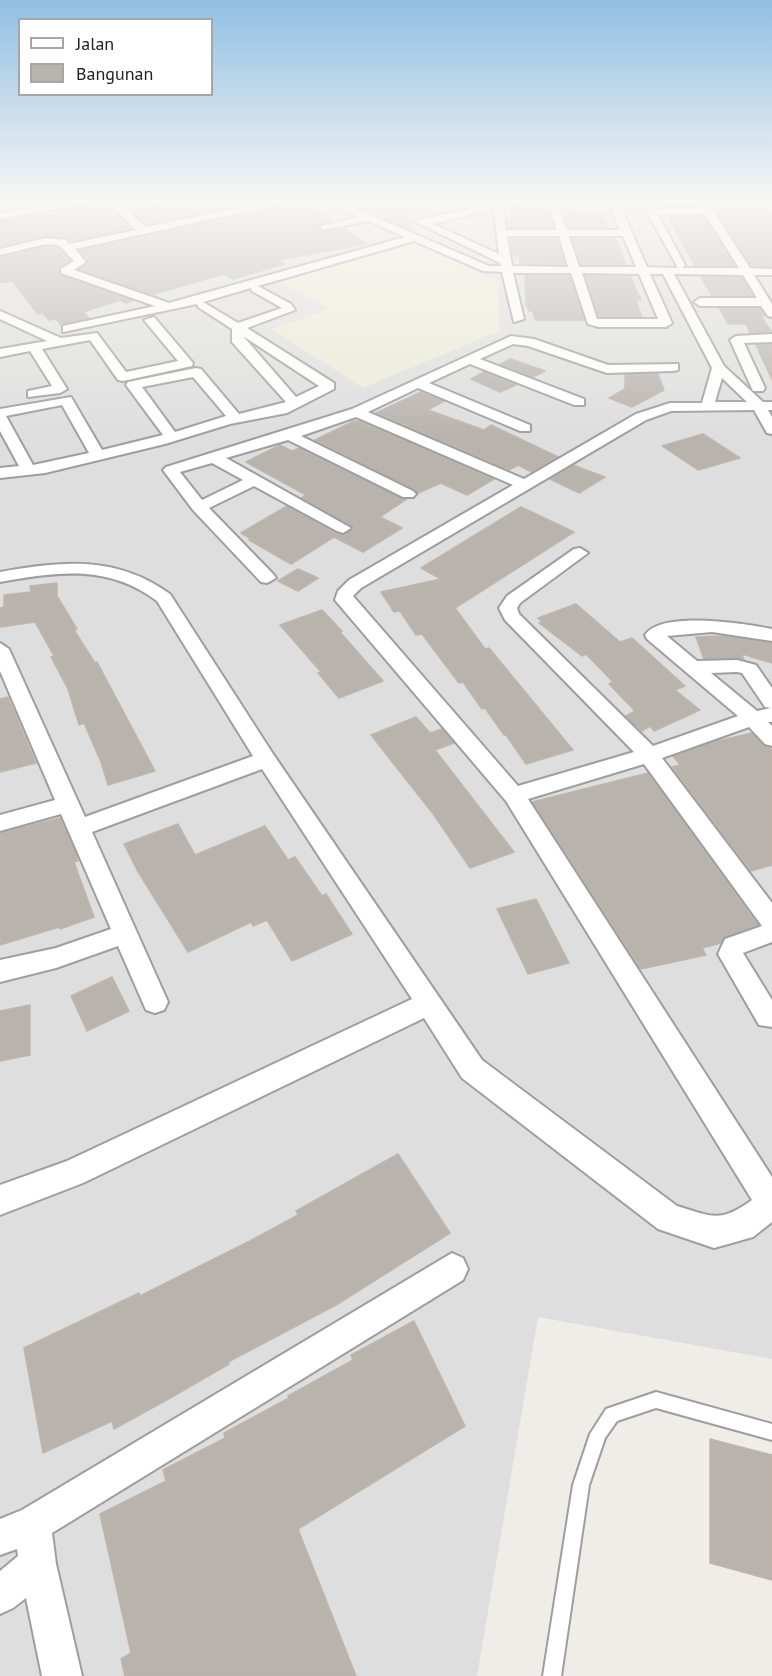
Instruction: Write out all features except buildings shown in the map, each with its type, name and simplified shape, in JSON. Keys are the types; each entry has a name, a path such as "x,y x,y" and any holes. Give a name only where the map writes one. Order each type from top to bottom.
{"street":[{"path":"89,279 167,306"},
{"path":"67,329 167,306 264,279"},
{"path":"509,279 518,320"},
{"path":"579,279 592,321 666,323 649,279"},
{"path":"671,279 718,368 763,400"},
{"path":"751,279 769,308"},
{"path":"0,353 93,336 272,284"},
{"path":"238,327 289,310 287,306 256,289"},
{"path":"709,319 698,297 769,308"},
{"path":"0,473 28,470 98,456 237,419 282,410 330,386 202,305"},
{"path":"0,315 60,342"},
{"path":"93,336 123,377 188,363 150,320"},
{"path":"238,327 236,339 295,404"},
{"path":"772,338 736,340 763,400 772,430"},
{"path":"267,578 199,507 171,470 289,435 357,411 503,342 517,340 607,369 673,368"},
{"path":"0,401 60,389 34,347"},
{"path":"468,359 579,402"},
{"path":"707,407 718,368"},
{"path":"172,437 133,385 196,372 237,419"},
{"path":"417,383 525,429"},
{"path":"0,413 66,400 98,456"},
{"path":"0,577 48,570 94,568 130,576 155,590 164,598 266,759 472,1069 669,1218 714,1233 742,1226 772,1204 514,795 346,604 344,595 355,584 524,484 651,413 670,407 707,407 763,400"},
{"path":"357,411 524,484"},
{"path":"0,418 28,470"},
{"path":"289,435 408,494"},
{"path":"213,457 343,528"},
{"path":"199,507 254,480"},
{"path":"580,553 513,600 508,608 511,616 650,755 772,921"},
{"path":"772,635 721,626 668,630 655,634 690,668 763,716 772,739"},
{"path":"2,660 155,1002"},
{"path":"690,668 737,666 749,669 772,702"},
{"path":"514,795 650,755 763,716"},
{"path":"78,828 199,786 266,759"},
{"path":"0,823 68,804"},
{"path":"768,1017 730,954 734,946 772,932"},
{"path":"0,971 56,958 125,934"},
{"path":"0,1200 73,1173 430,1003"},
{"path":"62,1676 37,1564 17,1530 452,1269"},
{"path":"0,1595 37,1564"}],"lane":[{"path":"552,1676 581,1485 598,1434 612,1415 656,1400 772,1432"}],"shaded area":[{"path":"0,279 772,279 772,1359 538,1317 477,1676 0,1676"}],"green space":[{"path":"274,279 490,279 499,284 499,331 363,388 272,329 330,309"}]}
